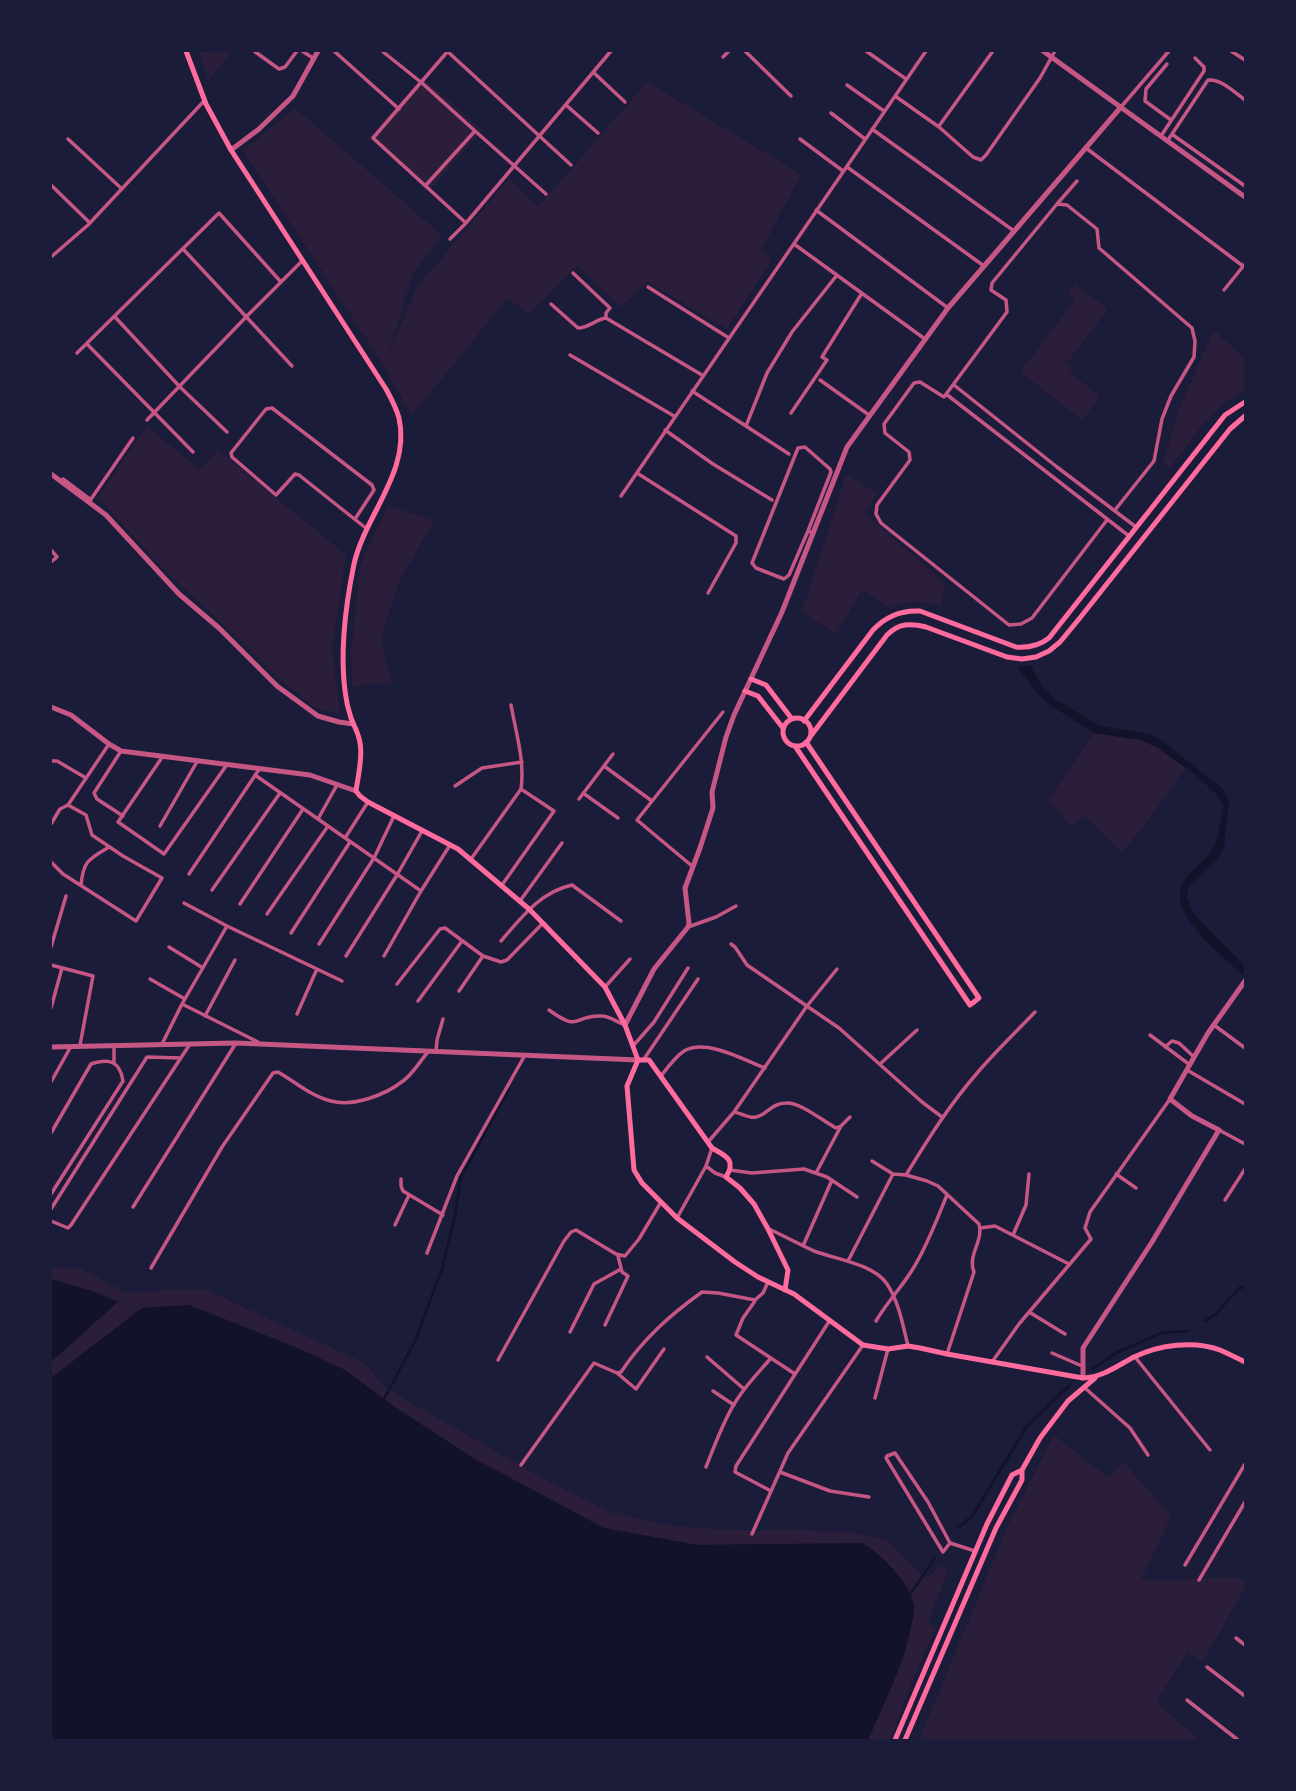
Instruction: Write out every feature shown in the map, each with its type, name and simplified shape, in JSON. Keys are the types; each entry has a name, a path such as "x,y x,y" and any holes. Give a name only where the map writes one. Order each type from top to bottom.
{"main road":[{"path":"186,51 205,100 231,150 386,388 398,415 401,438 397,459 357,553 345,639 345,692 361,747 356,791 368,802 471,859 529,909 605,987 641,1060"},
{"path":"804,721 878,625 901,612 929,614 1010,646 1029,648 1049,638 1225,415 1245,402"},
{"path":"795,746 803,745 808,740 891,631 906,624 926,627 1007,657 1036,657 1049,651 1060,642 1230,429 1245,416"},
{"path":"1096,578 1105,584"},
{"path":"926,627 929,614"},
{"path":"751,679 766,685 792,719"},
{"path":"746,691 758,696 783,729 785,740 795,746 970,1004 979,998 808,740 810,727 798,718 787,722 783,729"},
{"path":"641,1060 649,1060 710,1145 730,1161 730,1170 726,1177 754,1204 788,1270 785,1290"},
{"path":"641,1060 627,1086 634,1170 642,1183 677,1218 735,1262 794,1294 863,1345 888,1349 908,1346 1095,1378"},
{"path":"895,1740 987,1524 1013,1475 1021,1469 1068,1401 1095,1378 1135,1357 1163,1348 1203,1346 1245,1361"},
{"path":"905,1740 996,1528 1022,1480 1021,1469"},
{"path":"967,1573 976,1577"},
{"path":"911,1703 920,1706"}],"street":[{"path":"254,51 279,69 285,67 299,51 313,58"},
{"path":"231,150 259,129 287,102 299,88 318,51"},
{"path":"334,51 399,109"},
{"path":"382,51 422,83 546,194"},
{"path":"466,223 373,138 448,51 571,165"},
{"path":"450,239 611,51"},
{"path":"723,57 729,51"},
{"path":"745,51 791,96"},
{"path":"866,51 906,79"},
{"path":"621,496 926,51"},
{"path":"939,127 993,51"},
{"path":"1044,51 1054,54 1121,107 1245,197"},
{"path":"688,927 685,888 713,808 712,792 726,737 775,629 811,532 831,472 805,447 798,448 752,563 756,568 784,579 789,575 811,532 846,447 869,415 948,308 1169,51"},
{"path":"1231,51 1245,60"},
{"path":"895,96 939,127 973,157 981,160 1054,54"},
{"path":"1161,136 1204,71 1204,67 1195,58"},
{"path":"1167,64 1146,89 1145,101 1171,121"},
{"path":"593,72 625,102"},
{"path":"1168,141 1208,80 1219,81 1245,100"},
{"path":"847,85 884,111"},
{"path":"52,253 90,223 205,100"},
{"path":"566,104 598,134"},
{"path":"831,113 865,139"},
{"path":"872,129 1014,231"},
{"path":"426,186 475,131"},
{"path":"1172,134 1245,186"},
{"path":"68,139 122,189"},
{"path":"800,139 843,171"},
{"path":"1086,148 1244,265 1224,289"},
{"path":"847,166 984,267"},
{"path":"1077,181 992,283 992,290 1006,300 1007,312 954,385 944,397 920,382 914,383 884,424 885,433 911,456 877,505 876,514 881,523 1009,625 1021,624 1032,618 1107,520"},
{"path":"51,186 90,223"},
{"path":"1057,204 1068,205 1097,229 1098,248 1192,328 1195,341 1194,357 1171,396 1162,419 1154,461 1115,510"},
{"path":"817,210 948,308"},
{"path":"78,353 219,213 281,282"},
{"path":"793,244 926,339"},
{"path":"183,249 292,366"},
{"path":"147,420 302,261"},
{"path":"573,273 610,309 606,318"},
{"path":"746,426 767,373 792,332 837,275"},
{"path":"648,287 729,338"},
{"path":"791,413 827,360 822,357 862,292"},
{"path":"551,304 578,328 606,318 702,375"},
{"path":"115,317 180,387 227,432"},
{"path":"87,344 194,452"},
{"path":"570,355 674,416"},
{"path":"820,380 869,415"},
{"path":"954,385 1136,527"},
{"path":"692,391 789,454"},
{"path":"946,394 1129,536"},
{"path":"355,519 374,490 372,485 272,408 267,409 232,453 232,457 276,495 295,474 299,475 367,529"},
{"path":"665,430 713,464 772,500"},
{"path":"90,501 133,438"},
{"path":"637,472 736,536 736,542 708,593"},
{"path":"51,474 75,489 106,515 179,594 219,628 277,686 318,716 353,724"},
{"path":"1079,497 1086,489"},
{"path":"51,550 57,557 51,562"},
{"path":"471,859 521,789 522,762 511,705"},
{"path":"51,707 71,715 121,751 310,775 356,791"},
{"path":"692,866 637,820 723,712"},
{"path":"51,824 60,809 68,805 109,744"},
{"path":"121,751 94,793 97,799 123,816"},
{"path":"579,799 613,754"},
{"path":"163,756 118,822 164,854 227,764"},
{"path":"51,761 57,761 86,778"},
{"path":"160,826 198,761"},
{"path":"455,786 482,768 522,762"},
{"path":"604,766 652,801"},
{"path":"190,874 260,768"},
{"path":"255,775 421,891"},
{"path":"318,819 338,783"},
{"path":"502,886 554,811 521,789"},
{"path":"212,890 280,793"},
{"path":"583,793 618,818"},
{"path":"345,838 368,802"},
{"path":"51,862 63,874 136,921 162,878 92,835 86,815 68,805"},
{"path":"240,904 303,809"},
{"path":"319,944 374,858 394,816"},
{"path":"267,914 328,826"},
{"path":"346,956 422,831"},
{"path":"291,933 350,842"},
{"path":"520,901 562,843"},
{"path":"384,956 450,845"},
{"path":"80,885 82,868 93,856 109,847"},
{"path":"501,942 537,901 557,889 572,885 621,921"},
{"path":"51,947 53,929 66,896"},
{"path":"184,903 342,981"},
{"path":"549,1010 570,1023 601,1016 625,1025 654,969 688,927 736,906"},
{"path":"397,984 440,929 445,928 483,956 504,962 543,923"},
{"path":"162,1044 227,926"},
{"path":"418,1001 462,940"},
{"path":"731,944 747,965 839,1028 922,1102 943,1117"},
{"path":"169,947 203,968"},
{"path":"459,991 483,956"},
{"path":"605,987 630,959"},
{"path":"205,1016 235,960"},
{"path":"51,965 93,976 79,1047"},
{"path":"51,1008 62,968"},
{"path":"633,1046 654,1022 688,968"},
{"path":"677,1218 706,1166 710,1145 807,1006 837,969"},
{"path":"297,1014 317,970"},
{"path":"150,979 185,999"},
{"path":"51,1047 236,1043 641,1060 698,979"},
{"path":"992,1362 1029,1312 1091,1239 1085,1228 1090,1212 1170,1099 1214,1025 1244,982"},
{"path":"182,1004 261,1044"},
{"path":"906,1175 943,1117 979,1071 1035,1012"},
{"path":"436,1051 443,1019"},
{"path":"1214,1025 1245,1048"},
{"path":"880,1064 917,1030"},
{"path":"1150,1035 1188,1068 1245,1104"},
{"path":"1165,1046 1172,1041 1179,1043 1194,1057"},
{"path":"51,1221 68,1228 71,1225 190,1043"},
{"path":"133,1208 236,1043"},
{"path":"114,1046 114,1062"},
{"path":"661,1076 681,1053 695,1047 710,1048 765,1068"},
{"path":"51,1082 70,1048"},
{"path":"151,1268 222,1147 273,1073 278,1072 321,1098 343,1103 360,1101 370,1099 403,1081 428,1052"},
{"path":"427,1253 457,1176 524,1055"},
{"path":"51,1209 147,1057 181,1058"},
{"path":"51,1133 91,1064 102,1060 114,1062 122,1071 123,1081 51,1194"},
{"path":"1170,1099 1192,1116 1245,1144"},
{"path":"734,1112 753,1118 784,1102 794,1104 836,1128 841,1126"},
{"path":"816,1173 841,1126 850,1117"},
{"path":"1083,1378 1083,1348 1152,1242 1219,1130"},
{"path":"872,1161 893,1174 933,1183 979,1224 981,1231 970,1263 974,1272 947,1354"},
{"path":"706,1166 726,1177"},
{"path":"730,1170 752,1173 804,1169 832,1180 857,1197"},
{"path":"1225,1200 1245,1169"},
{"path":"848,1261 893,1174"},
{"path":"1013,1235 1026,1205 1029,1174"},
{"path":"1116,1174 1136,1188"},
{"path":"401,1180 401,1189 443,1215"},
{"path":"803,1246 832,1180"},
{"path":"395,1225 409,1195"},
{"path":"876,1321 892,1295 914,1268 947,1195"},
{"path":"498,1360 571,1232 576,1230 618,1255 625,1256 639,1239 661,1202"},
{"path":"980,1228 995,1226 1069,1264"},
{"path":"768,1229 817,1252 848,1261 879,1275 887,1283 901,1317 908,1346"},
{"path":"605,1325 628,1276 621,1269 618,1255"},
{"path":"570,1332 594,1284 621,1269"},
{"path":"768,1282 763,1293 743,1318 736,1335 796,1374"},
{"path":"617,1373 621,1372 659,1325 702,1292 755,1300"},
{"path":"1029,1312 1065,1334"},
{"path":"771,1491 735,1472 736,1466 830,1320"},
{"path":"752,1534 794,1444 863,1345"},
{"path":"521,1465 593,1364 617,1373 636,1389 664,1349"},
{"path":"875,1398 888,1349"},
{"path":"1052,1353 1082,1366"},
{"path":"707,1357 744,1389"},
{"path":"1135,1357 1210,1450"},
{"path":"706,1467 734,1405 771,1358"},
{"path":"1083,1387 1130,1429 1148,1455"},
{"path":"713,1391 734,1405"},
{"path":"950,1543 943,1552 887,1456 897,1454 950,1543 976,1552"},
{"path":"1185,1565 1245,1464"},
{"path":"780,1472 830,1491 869,1497"},
{"path":"1199,1580 1245,1502"},
{"path":"1236,1638 1245,1646"},
{"path":"1207,1667 1245,1696"},
{"path":"1186,1700 1238,1740"}],"shaded area":[{"path":"199,51 232,51 208,81"},
{"path":"422,77 482,130 429,191 369,138"},
{"path":"647,82 801,174 761,251 772,259 727,329 648,282 621,307 577,265 530,314 507,298 411,415 384,365 243,151 295,108 442,235 413,274 388,355 417,287 510,178 538,207"},
{"path":"1075,284 1108,309 1067,363 1073,368 1070,373 1100,396 1083,420 1020,372 1075,300 1067,293"},
{"path":"1214,330 1245,359 1245,391 1223,404 1213,414 1170,468 1163,464 1178,411"},
{"path":"147,426 200,470 218,450 346,555 332,648 340,714 314,707 281,680 160,566 98,497"},
{"path":"846,474 877,493 864,513 945,583 941,606 914,602 887,607 862,590 836,634 802,612"},
{"path":"388,505 434,521 399,582 383,631 381,642 392,683 352,686 351,653 360,566"},
{"path":"1030,665 1042,686 1055,699 1100,726 1149,734 1161,740 1223,789 1229,801 1224,847 1219,858 1189,887 1187,897 1192,911 1245,966 1243,975 1200,934 1183,909 1180,896 1184,880 1211,852 1216,841 1223,805 1215,793 1196,775 1158,748 1141,740 1094,733 1050,705 1017,667"},
{"path":"1094,733 1141,740 1158,748 1185,768 1143,828 1122,852 1085,816 1072,827 1048,800"},
{"path":"51,1266 82,1269 125,1292 204,1289 365,1363 384,1387 542,1478 612,1513 674,1526 731,1530 848,1531 886,1540 927,1580 939,1565 948,1571 928,1622 936,1628 890,1740 868,1740 906,1651 911,1597 893,1569 863,1543 697,1545 604,1528 473,1458 395,1407 345,1370 189,1305 142,1308 51,1378 51,1362 117,1302 92,1291 51,1279"},
{"path":"51,1279 118,1302 51,1362"},
{"path":"189,1305 345,1370 395,1407 473,1458 604,1528 697,1545 863,1543 901,1579 914,1608 903,1656 868,1740 56,1740 51,1734 51,1378 142,1308"},
{"path":"1054,1435 1107,1477 1124,1462 1171,1517 1141,1580 1245,1578 1245,1587 1203,1662 1187,1653 1156,1702 1199,1740 919,1740 1009,1523"}],"waterway":[{"path":"383,1401 415,1341 443,1266 461,1177 509,1089"},
{"path":"1205,1321 1215,1315 1240,1287 1245,1289"},
{"path":"1092,1369 1116,1353 1161,1333 1188,1331"},
{"path":"958,1528 973,1515 1027,1426 1070,1385"},
{"path":"909,1596 935,1558"}]}
